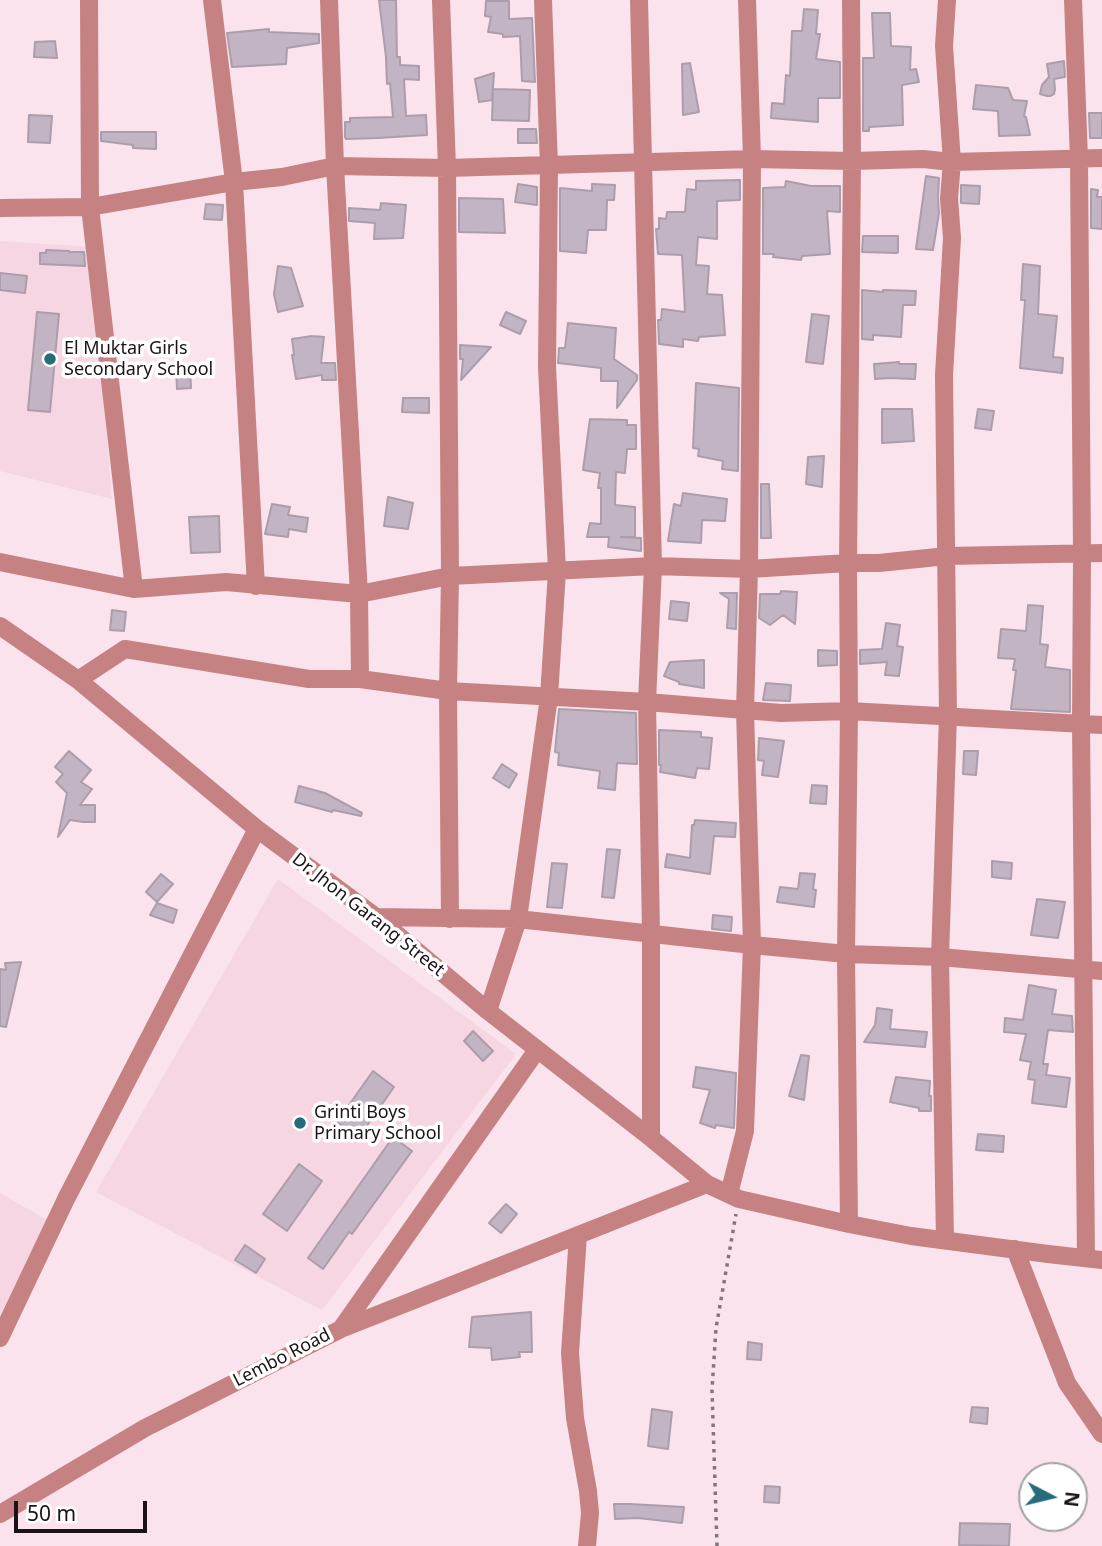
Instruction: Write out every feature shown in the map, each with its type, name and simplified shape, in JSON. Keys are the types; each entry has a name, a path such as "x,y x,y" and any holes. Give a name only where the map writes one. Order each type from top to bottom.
{"street":[{"path":"89,0 90,207 134,589"},
{"path":"212,0 234,182 256,586"},
{"path":"329,0 335,166 359,594 360,678"},
{"path":"440,0 447,168 450,919"},
{"path":"488,1011 518,919 549,697 557,571 547,367 549,166 542,0"},
{"path":"639,0 653,566 647,702 651,1138"},
{"path":"734,1196 745,1131 752,945 745,710 749,569 752,159 747,0"},
{"path":"849,1224 846,954 851,0"},
{"path":"945,1240 940,957 948,716 944,375 952,238 949,198 953,162 944,46 947,0"},
{"path":"1073,0 1079,159 1081,725 1093,970 1094,1259"},
{"path":"0,208 90,207 234,182 282,177 335,166 447,168 752,159 852,162 923,159 953,162 1102,158"},
{"path":"0,562 134,589 226,582 359,594 450,576 653,566 749,569 848,563 879,564 947,556 1102,553"},
{"name":"Dr. Jhon Garang Street","path":"0,626 78,680 257,829 376,918 488,1011 707,1184 734,1196 849,1224 911,1236 1094,1259"},
{"path":"0,646 18,639"},
{"path":"78,680 125,649 309,679 360,678 448,691 647,702 781,713 849,711 1102,725"},
{"path":"0,1338 66,1199 257,829"},
{"path":"376,918 518,919 846,954 940,957 1093,970"},
{"name":"Lembo Road","path":"0,1514 145,1428 341,1329 537,1049"},
{"path":"341,1329 707,1184"},
{"path":"578,1235 570,1353 575,1418 590,1513 587,1546"},
{"path":"1015,1249 1068,1383 1102,1434"}],"path":[{"path":"718,1546 712,1390 716,1328 734,1196"}],"shaded area":[{"name":"El Muktar Girls Secondary School","path":"0,241 91,247 112,499 0,471"},
{"name":"Grinti Boys Primary School","path":"278,879 516,1054 322,1310 96,1192"},
{"path":"0,1193 47,1220 0,1315"}],"building":[{"path":"379,0 396,0 397,57 400,57 400,65 419,66 419,80 404,79 406,116 426,115 427,135 345,137 345,122 350,122 350,118 393,117"},
{"path":"486,1 509,1 509,19 532,18 535,82 522,81 520,36 503,37 503,34 488,32 491,17 485,16"},
{"path":"804,9 818,10 816,34 820,34 816,59 840,62 840,98 818,98 818,122 771,118 772,103 784,104 786,75 790,76 792,31 802,31"},
{"path":"872,13 890,13 891,46 911,47 910,70 916,69 919,82 902,85 903,125 869,127 869,131 863,131 863,58 874,58"},
{"path":"269,29 269,32 319,34 319,43 287,48 286,64 232,67 227,33"},
{"path":"55,41 57,58 34,57 35,42"},
{"path":"1064,61 1065,77 1054,79 1054,94 1040,94 1042,85 1049,77 1047,64"},
{"path":"690,63 699,112 683,115 682,64"},
{"path":"494,73 492,100 479,102 475,79"},
{"path":"976,85 1008,88 1013,100 1027,101 1024,116 1030,135 999,136 998,111 973,109"},
{"path":"493,89 530,90 529,121 492,120"},
{"path":"1089,113 1102,113 1102,138 1090,138"},
{"path":"29,115 52,116 50,143 28,142"},
{"path":"518,129 536,129 537,143 518,143"},
{"path":"101,132 156,132 156,149 133,148 133,145 101,141"},
{"path":"926,176 939,178 939,213 933,250 916,249"},
{"path":"740,180 740,200 717,201 717,239 698,237 696,265 709,266 707,294 722,295 725,335 699,337 698,341 683,339 683,347 659,344 658,320 661,320 662,309 685,312 682,255 658,254 656,229 659,229 659,218 666,219 667,212 685,212 687,189 696,190 696,181"},
{"path":"786,181 811,186 840,186 840,212 827,211 830,254 802,256 801,260 763,254 763,188 785,187"},
{"path":"518,184 537,187 537,205 515,202"},
{"path":"592,184 615,185 614,200 607,200 606,230 588,230 586,253 560,251 560,188 592,191"},
{"path":"961,185 980,186 979,204 961,203"},
{"path":"1091,189 1098,190 1097,197 1102,197 1102,229 1091,228"},
{"path":"459,198 503,199 505,233 459,232"},
{"path":"381,203 406,205 403,238 374,239 375,223 349,221 349,208 380,210"},
{"path":"206,204 223,205 222,220 204,219"},
{"path":"863,236 898,236 898,252 862,252"},
{"path":"46,250 84,252 85,266 40,264 40,253 46,253"},
{"path":"1023,264 1040,266 1038,314 1057,316 1053,357 1063,358 1062,373 1020,368 1025,300 1021,300"},
{"path":"278,266 291,268 303,306 278,312 274,294"},
{"path":"0,273 27,276 25,293 0,290"},
{"path":"862,290 916,291 915,305 903,305 901,337 873,335 873,340 862,339"},
{"path":"37,312 59,314 50,412 28,410"},
{"path":"506,312 526,321 520,334 500,325"},
{"path":"812,314 829,316 823,364 806,362"},
{"path":"568,323 616,328 614,359 637,375 637,380 617,408 618,381 601,381 601,368 558,363 559,348 565,348"},
{"path":"324,337 321,363 335,363 336,380 322,380 322,375 296,379 292,339"},
{"path":"460,345 491,347 461,380 463,359 460,359"},
{"path":"874,364 916,364 915,379 875,379"},
{"path":"190,368 191,388 177,389 176,369"},
{"path":"696,383 739,388 738,471 722,469 723,461 698,456 699,449 693,448"},
{"path":"403,398 429,398 429,413 402,412"},
{"path":"882,409 912,409 914,441 882,443"},
{"path":"978,409 994,411 991,430 975,428"},
{"path":"590,419 627,420 627,425 636,425 636,449 627,449 625,473 616,472 615,505 635,507 635,537 621,537 641,538 641,551 608,547 609,537 587,537 590,523 601,524 601,488 598,488 600,473 583,470"},
{"path":"824,456 822,487 806,484 808,457"},
{"path":"761,484 769,484 771,538 761,538"},
{"path":"683,493 727,499 725,521 702,520 701,543 668,541 674,504 681,506"},
{"path":"388,497 413,503 408,529 384,526"},
{"path":"272,504 290,507 288,515 308,518 306,532 289,529 288,537 265,534"},
{"path":"219,516 220,552 191,553 189,517"},
{"path":"781,591 797,592 795,624 783,615 770,625 759,618 760,594 780,594"},
{"path":"720,593 737,593 736,629 727,628 729,599"},
{"path":"671,601 689,603 687,621 669,619"},
{"path":"1028,605 1043,606 1040,644 1048,645 1045,667 1070,670 1070,712 1011,709 1015,659 998,658 1001,629 1026,631"},
{"path":"112,610 126,612 124,631 110,630"},
{"path":"886,623 900,625 897,646 903,647 899,676 885,675 887,662 860,664 860,650 882,649"},
{"path":"818,650 837,651 837,665 818,666"},
{"path":"704,660 704,688 679,684 664,676 670,662"},
{"path":"766,683 791,685 790,701 763,700"},
{"path":"559,709 636,713 637,764 617,763 615,790 598,788 600,771 558,765 559,753 555,752"},
{"path":"659,730 701,732 701,737 712,738 709,769 697,768 695,778 660,772"},
{"path":"759,738 784,741 778,777 762,775 764,761 758,760"},
{"path":"69,751 91,770 81,782 92,789 80,805 95,805 95,822 70,820 58,837 67,793 56,782 63,774 55,767"},
{"path":"964,751 978,751 976,775 963,774"},
{"path":"502,764 517,774 509,788 493,778"},
{"path":"812,785 827,786 826,804 810,803"},
{"path":"299,786 325,793 362,813 361,816 333,810 332,812 295,802"},
{"path":"695,820 736,823 735,837 714,836 710,874 665,867 667,854 690,858 692,825"},
{"path":"607,849 620,850 614,898 602,897"},
{"path":"992,861 1012,863 1011,879 992,877"},
{"path":"552,863 567,864 562,908 547,907"},
{"path":"800,873 815,874 814,907 777,902 780,887 798,889"},
{"path":"161,874 173,884 157,902 146,892"},
{"path":"1037,899 1065,902 1058,938 1031,935"},
{"path":"157,903 177,910 173,923 150,915"},
{"path":"713,915 732,917 731,931 712,929"},
{"path":"21,962 6,1027 0,1026 0,969 6,970 5,963"},
{"path":"1029,985 1056,990 1052,1014 1072,1016 1073,1032 1048,1030 1043,1064 1048,1064 1046,1075 1070,1078 1066,1107 1032,1103 1035,1080 1028,1079 1031,1062 1020,1060 1026,1034 1004,1032 1005,1018 1023,1020"},
{"path":"877,1008 892,1010 890,1029 927,1032 925,1047 864,1042 875,1025"},
{"path":"473,1031 493,1051 483,1061 464,1041"},
{"path":"801,1055 809,1056 804,1100 789,1096"},
{"path":"696,1067 736,1073 734,1128 716,1125 715,1128 700,1123 710,1090 693,1087"},
{"path":"373,1071 394,1087 359,1137 337,1122"},
{"path":"896,1077 930,1081 931,1111 919,1111 919,1108 890,1102"},
{"path":"978,1134 1004,1136 1003,1152 976,1150"},
{"path":"393,1137 412,1151 323,1269 308,1258"},
{"path":"299,1164 322,1181 287,1231 263,1214"},
{"path":"506,1204 517,1214 501,1233 489,1223"},
{"path":"245,1245 265,1259 256,1273 235,1260"},
{"path":"531,1312 532,1352 519,1352 520,1357 492,1360 491,1348 469,1347 472,1317"},
{"path":"748,1342 762,1344 761,1360 747,1359"},
{"path":"972,1407 988,1408 987,1424 970,1422"},
{"path":"652,1409 672,1412 668,1449 648,1446"},
{"path":"765,1486 780,1487 779,1503 764,1502"},
{"path":"614,1504 684,1507 682,1523 638,1518 615,1519"},
{"path":"960,1523 1010,1524 1009,1546 959,1545"}],"place":[{"name":"El Muktar Girls Secondary School","path":"50,359"},
{"name":"Grinti Boys Primary School","path":"300,1123"}]}
